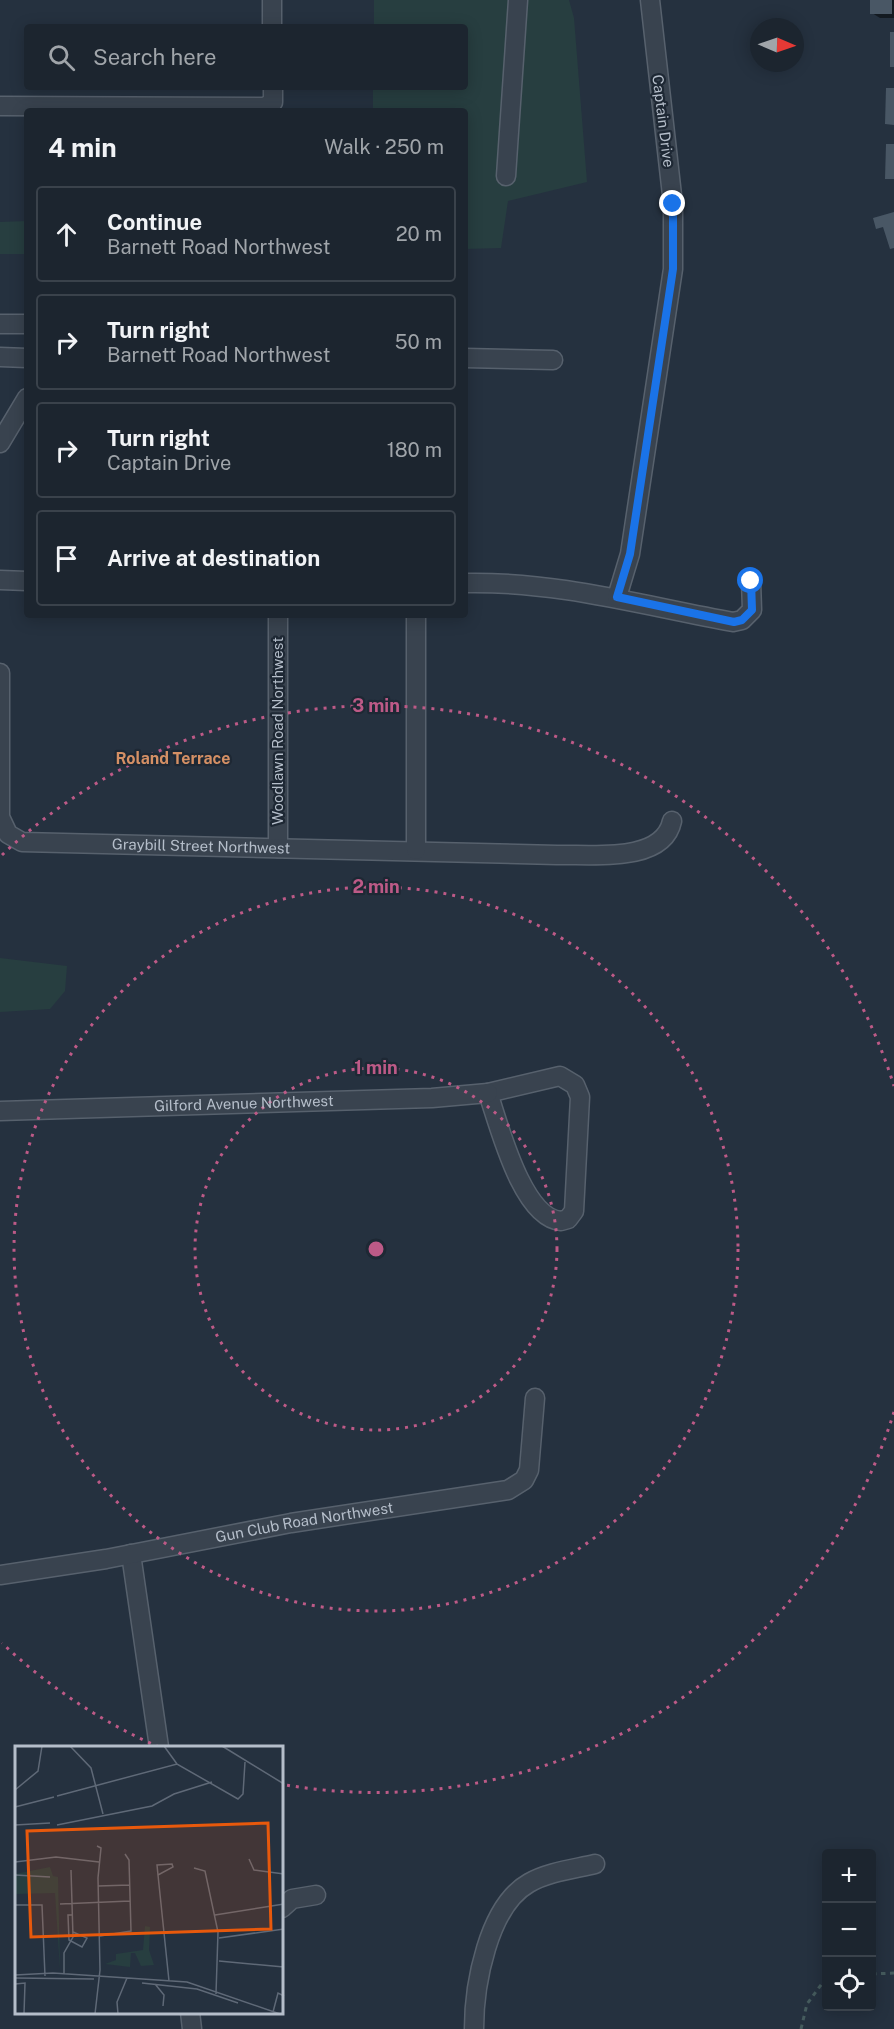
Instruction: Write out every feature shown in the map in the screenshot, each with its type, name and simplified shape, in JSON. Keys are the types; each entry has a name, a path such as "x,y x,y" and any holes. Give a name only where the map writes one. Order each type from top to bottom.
{"street":[{"path":"272,0 272,24"},
{"path":"506,176 518,0"},
{"name":"Captain Drive","path":"617,597 630,554 673,269 673,204 650,0"},
{"path":"0,106 265,107 273,102 273,90"},
{"path":"0,324 24,324"},
{"path":"0,357 24,358"},
{"path":"468,358 553,360"},
{"path":"0,443 24,403"},
{"path":"0,580 24,580"},
{"path":"468,583 530,585 617,597 734,622 742,620 752,610 751,581"},
{"name":"Woodlawn Road Northwest","path":"278,618 278,848"},
{"path":"416,618 416,850"},
{"path":"0,673 0,817"},
{"name":"Graybill Street Northwest","path":"0,817 8,834 22,842 557,855 626,854 658,843 666,836 672,821"},
{"name":"Gilford Avenue Northwest","path":"0,1111 432,1098 488,1093 560,1076 575,1085 580,1097 574,1211 568,1218 561,1221 547,1216 522,1184 488,1093"},
{"name":"Gun Club Road Northwest","path":"0,1575 131,1554 291,1522 508,1490 524,1480 529,1470 535,1398"},
{"path":"131,1554 159,1746"},
{"path":"474,2029 482,1968 494,1928 505,1903 530,1882 595,1864"},
{"path":"284,1906 292,1899 316,1895"},
{"path":"190,2014 192,2029"}],"path":[{"path":"876,1974 894,1974"},
{"path":"801,2029 807,2004 822,1983"}],"green space":[{"path":"374,0 569,0 574,18 587,182 508,201 501,248 468,249 468,108 373,108 373,90 468,90 468,24 374,24"},
{"path":"24,221 24,254 0,254 0,222"},
{"path":"0,958 67,966 65,991 50,1009 0,1012"}],"building":[{"path":"870,0 892,0 892,14 870,14"},
{"path":"890,32 894,32 894,67 890,67"},
{"path":"886,88 894,88 894,125 885,124"},
{"path":"886,144 894,144 894,179 885,179"},
{"path":"894,212 894,248 890,249 883,227 876,229 873,218"}],"district":[{"name":"Roland Terrace","path":"173,758"}],"route":[{"path":"673,204 673,269 630,554 617,597 734,622 742,620 752,610 751,581"}]}
